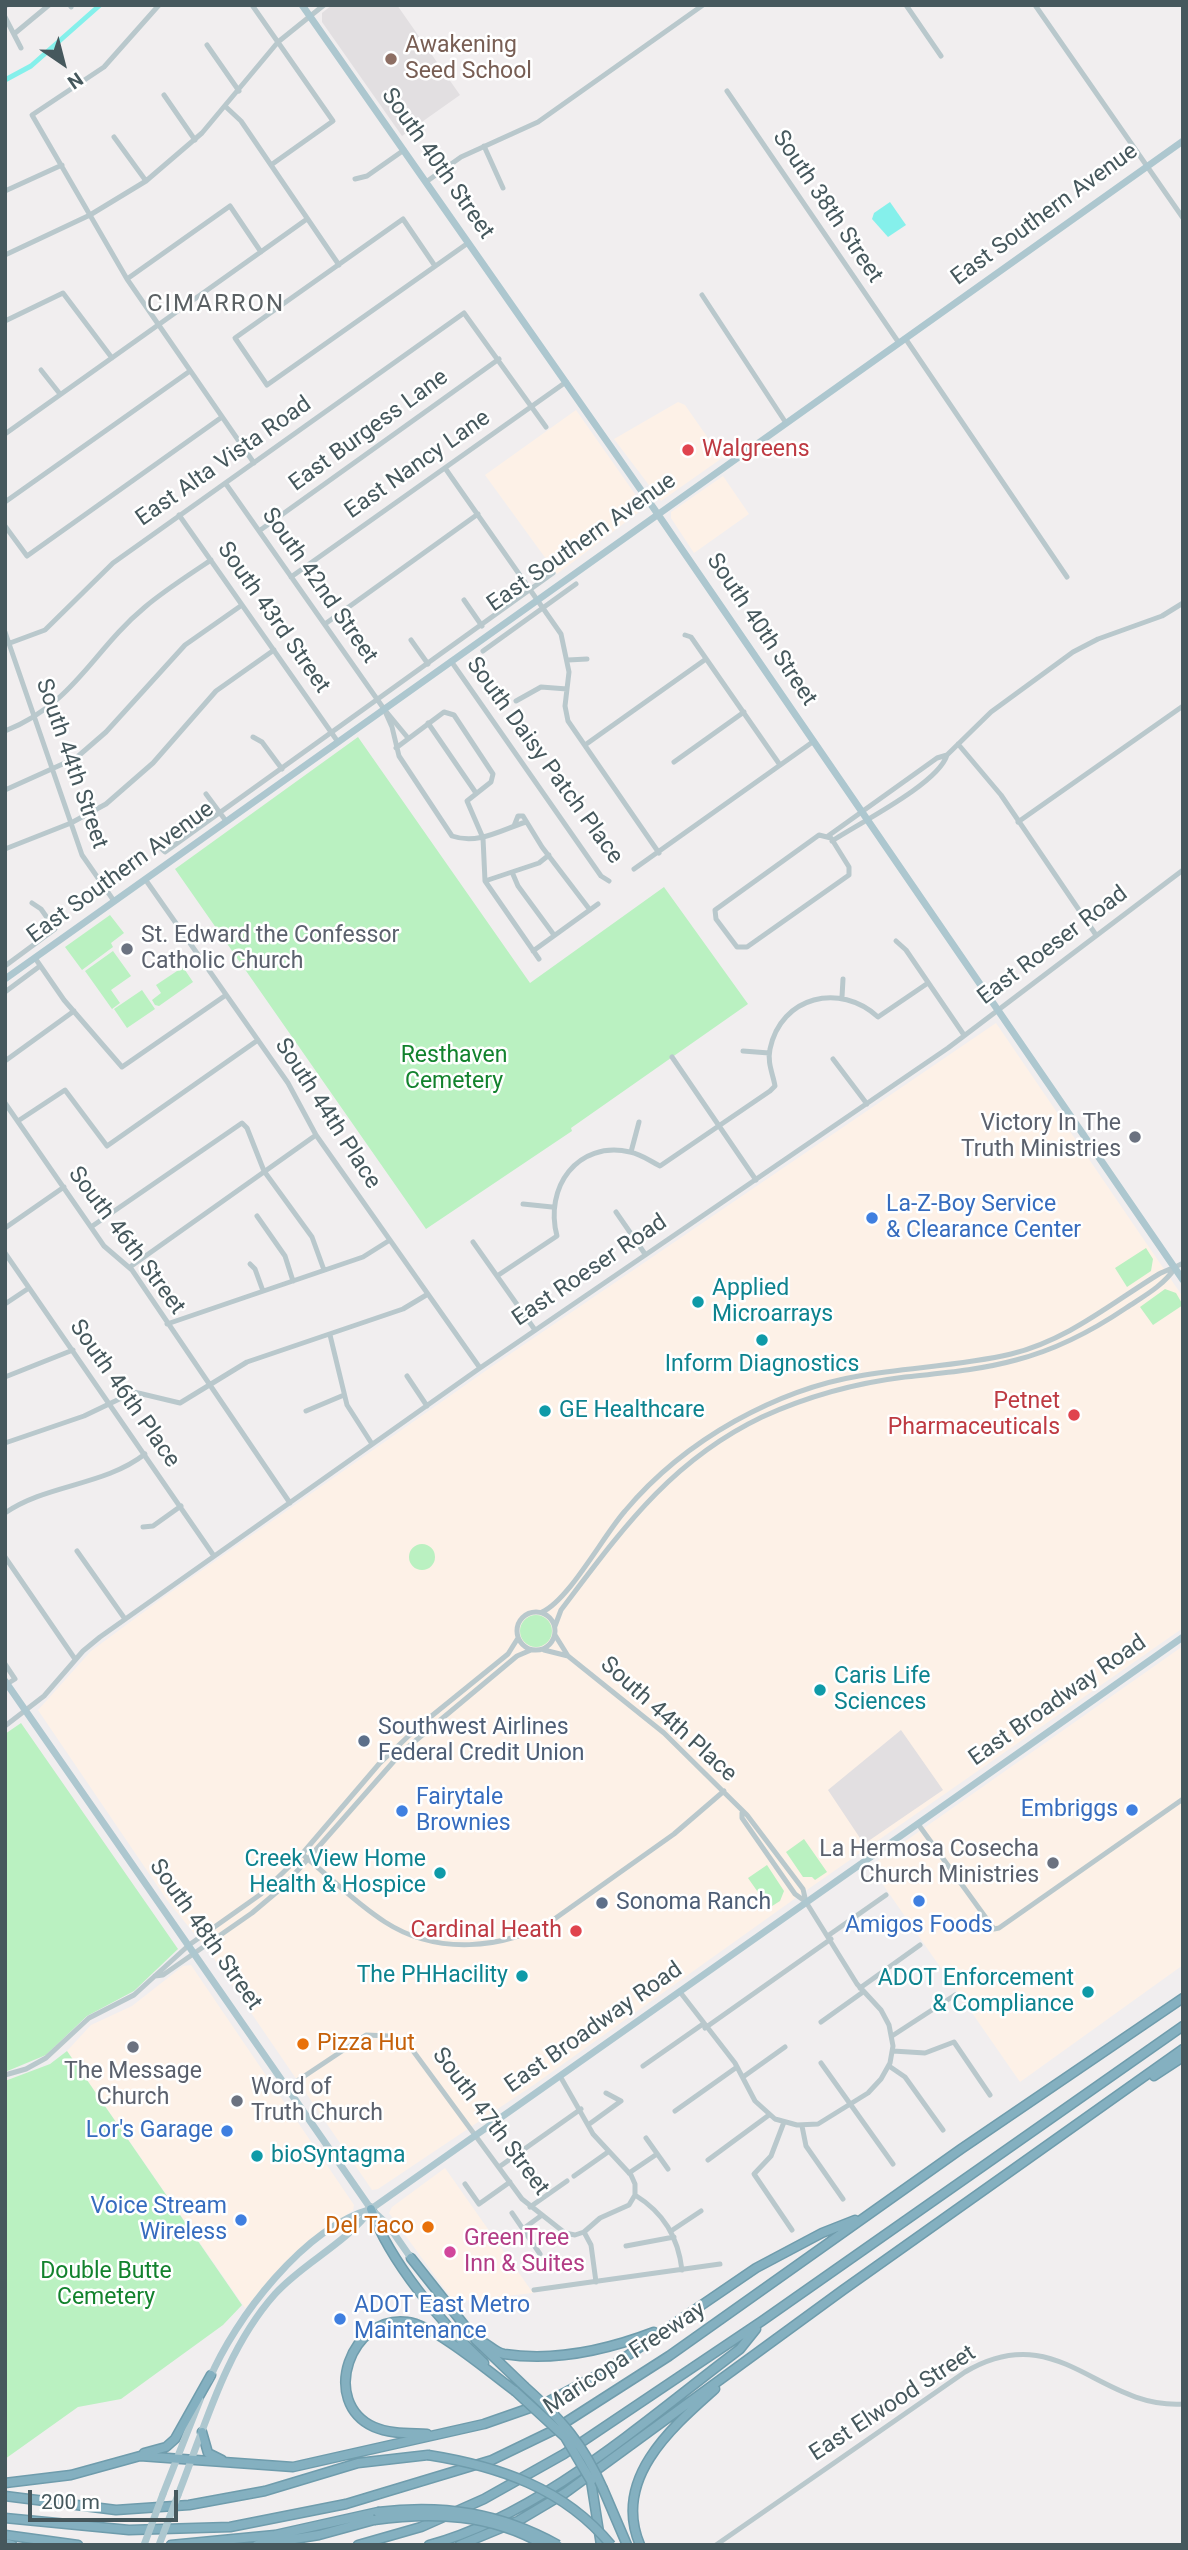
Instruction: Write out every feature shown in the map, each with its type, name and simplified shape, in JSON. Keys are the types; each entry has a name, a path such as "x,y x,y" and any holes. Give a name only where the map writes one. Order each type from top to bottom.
{"highway":[{"name":"Maricopa Freeway","path":"5,2518 129,2530 230,2527 346,2504 492,2460 552,2431 604,2399 1183,1998"},
{"name":"Maricopa Freeway","path":"358,2545 421,2527 484,2499 603,2430 1183,2026"},
{"path":"460,2545 518,2521 565,2493 1183,2049"},
{"path":"1114,2097 1183,2057"},
{"name":"South 48th Street","path":"371,2209 379,2232 444,2324 565,2437 591,2482 601,2545"},
{"path":"130,2458 293,2467 484,2424 547,2402 605,2371 756,2268 822,2233 868,2216"},
{"name":"South 48th Street","path":"411,2258 476,2340 573,2434 588,2455 627,2545"},
{"path":"429,2545 449,2540 511,2513 539,2496 740,2349 762,2321"},
{"path":"436,2434 375,2427 362,2419 354,2408 345,2377 348,2359 356,2344 371,2330 392,2322 410,2322 430,2330 515,2391"},
{"path":"476,2340 504,2354 560,2355 624,2343 666,2328"},
{"path":"640,2545 634,2515 637,2485 652,2451 674,2426 748,2361"},
{"path":"5,2483 71,2475 171,2444 211,2375"},
{"path":"202,2432 208,2453 235,2465"},
{"path":"5,2496 116,2510 189,2505 265,2491 358,2463 428,2455 505,2472 543,2488 589,2523 611,2545"},
{"path":"171,2545 275,2535 376,2516 440,2508 509,2521 558,2545"},
{"path":"257,2545 319,2535 376,2516 416,2514 461,2516 496,2524 544,2545"},
{"path":"5,2535 78,2545"},
{"path":"5,2543 12,2545"}],"main road":[{"name":"South 40th Street","path":"302,5 657,513 1183,1280"},
{"name":"East Southern Avenue","path":"5,979 1183,141"},
{"name":"East Broadway Road","path":"144,2545 211,2375 240,2320 285,2268 355,2213 371,2209 1183,1637"},
{"name":"South 48th Street","path":"6,1682 371,2209 388,2225 411,2258"},
{"path":"159,2545 202,2432 237,2351 264,2308 292,2277 361,2223 371,2209"}],"street":[{"path":"15,34 49,5"},
{"path":"159,5 104,67 32,115 127,279 254,463"},
{"path":"252,5 333,121 271,165"},
{"path":"5,256 90,215 146,181 186,151 226,107 278,42 324,5"},
{"path":"426,182 484,146 538,122 703,5"},
{"path":"905,5 941,55"},
{"path":"1035,5 1183,218"},
{"path":"5,17 22,48"},
{"path":"207,45 239,91"},
{"name":"South 38th Street","path":"727,91 1068,577"},
{"path":"164,95 195,140"},
{"path":"226,107 241,121 339,265"},
{"path":"114,136 146,181"},
{"path":"484,146 503,188"},
{"path":"355,179 367,176 404,150"},
{"path":"5,191 62,165"},
{"path":"127,279 230,206 261,252"},
{"path":"6,430 307,219"},
{"path":"435,266 403,219 235,338 267,385 468,243"},
{"path":"5,321 63,293 112,358"},
{"path":"702,295 786,423"},
{"name":"East Alta Vista Road","path":"10,643 45,630 113,563 464,313 499,359"},
{"path":"499,359 546,427"},
{"name":"East Burgess Lane","path":"259,531 499,359"},
{"path":"41,370 60,394"},
{"path":"5,502 190,370"},
{"name":"East Nancy Lane","path":"291,577 566,382"},
{"path":"5,526 27,556 222,416"},
{"path":"445,468 533,589 561,634 568,660 565,706 568,721 659,853"},
{"name":"South 42nd Street","path":"226,484 406,739"},
{"path":"325,624 478,514"},
{"name":"South 43rd Street","path":"179,515 338,742"},
{"path":"5,731 36,717 83,677 145,606 211,560"},
{"name":"East Southern Avenue","path":"153,841 165,852 553,573"},
{"name":"East Southern Avenue","path":"483,651 576,584"},
{"path":"464,600 482,626"},
{"path":"828,837 851,872 742,949 733,943 716,919 715,910 828,837 928,778 990,712 1073,652 1098,639 1162,616 1183,603"},
{"path":"5,790 76,758 106,732 185,645 242,605"},
{"name":"South 44th Street","path":"5,632 55,769 82,855 114,901"},
{"path":"685,635 691,637 780,765"},
{"path":"411,640 428,664"},
{"path":"5,849 71,822 106,804 130,785 216,691 274,650"},
{"path":"568,660 587,659"},
{"path":"585,745 706,659"},
{"name":"South Daisy Patch Place","path":"451,661 601,876 609,881"},
{"path":"516,701 541,687 567,689"},
{"path":"1018,822 1183,706"},
{"name":"South 42nd Street","path":"384,709 392,727 396,748"},
{"path":"526,822 483,838 466,841 452,836 396,748 448,711 492,772 492,779 467,801 483,838 485,881 539,959"},
{"path":"674,762 744,712"},
{"path":"428,723 476,793"},
{"name":"South 42nd Street","path":"392,727 406,739"},
{"path":"254,737 262,742 282,769"},
{"path":"634,869 814,741"},
{"path":"958,744 985,774 1096,935"},
{"path":"206,794 226,821"},
{"path":"514,826 521,815 590,910"},
{"path":"485,881 539,863 549,855"},
{"name":"East Roeser Road","path":"5,1726 48,1692 75,1659 125,1619 480,1368 867,1104 964,1035 1183,870"},
{"path":"512,872 518,886 554,935"},
{"name":"South 44th Place","path":"145,879 288,1083 316,1135 480,1368"},
{"name":"East Southern Avenue","path":"5,966 55,929 41,909 32,903"},
{"path":"533,951 598,904"},
{"path":"896,942 906,950 964,1035"},
{"path":"34,958 74,1011 122,1067 226,995"},
{"name":"East Southern Avenue","path":"5,992 40,966"},
{"path":"842,997 843,979"},
{"path":"497,1276 557,1236 552,1207 563,1178 576,1163 595,1153 615,1150 631,1152 660,1166 775,1086 769,1053 774,1035 784,1017 803,1003 825,997 842,997 866,1006 878,1017 928,983"},
{"path":"5,1061 74,1011"},
{"path":"18,1121 65,1090 107,1146 258,1040"},
{"path":"743,1051 769,1053"},
{"path":"672,1058 755,1180"},
{"path":"833,1059 867,1104"},
{"name":"South 46th Street","path":"5,1103 104,1246 130,1267 290,1503"},
{"path":"631,1152 639,1122"},
{"path":"91,1227 242,1123 247,1128 264,1171 312,1237 324,1270"},
{"path":"130,1267 316,1135"},
{"path":"5,1228 64,1187"},
{"path":"523,1204 552,1207"},
{"path":"616,1212 645,1254"},
{"path":"257,1216 285,1256 293,1281"},
{"path":"167,1324 363,1257 390,1240"},
{"path":"473,1242 535,1330"},
{"name":"South 46th Place","path":"5,1253 215,1556"},
{"path":"250,1264 256,1269 263,1291"},
{"path":"5,2075 26,2069 46,2058 89,2018 128,1999 155,1976 157,1970 261,1894 302,1854 386,1757 511,1651 518,1637 517,1628 522,1617 533,1612 542,1612 556,1604 612,1527 644,1490 684,1454 737,1420 780,1399 828,1383 976,1361 1038,1345 1077,1328 1162,1272 1183,1264"},
{"path":"155,1976 163,1975 270,1899 309,1860 373,1783 412,1742 517,1656 542,1649 551,1643 561,1610 631,1517 674,1475 730,1434 780,1409 831,1391 978,1368 1045,1351 1120,1312 1167,1280 1175,1268"},
{"path":"5,1304 29,1288"},
{"path":"5,1443 84,1416 134,1392 180,1403 247,1362 403,1309 428,1294"},
{"path":"330,1335 351,1414 372,1444"},
{"path":"5,1377 73,1350"},
{"path":"407,1376 427,1406"},
{"path":"306,1411 344,1395"},
{"path":"5,1514 35,1499 122,1470 145,1454"},
{"path":"143,1527 153,1526 181,1506"},
{"path":"77,1551 125,1619"},
{"path":"5,1557 75,1659"},
{"path":"542,1612 555,1626"},
{"name":"South 44th Place","path":"555,1635 568,1656 653,1724 724,1791 742,1813 742,1818 795,1895 806,1902 862,1990 883,2013 892,2036 889,2066"},
{"path":"518,1637 531,1650"},
{"name":"South 44th Place","path":"542,1649 568,1656"},
{"name":"South 48th Street","path":"5,1664 15,1679 6,1682"},
{"path":"459,1704 462,1695 482,1680 489,1670"},
{"path":"302,1854 370,1911 401,1930 447,1944 495,1943 536,1930 553,1920 658,1846 724,1791"},
{"path":"918,1824 993,1929 999,1928 1183,1799"},
{"path":"643,2066 704,2026 886,1895"},
{"path":"821,2022 920,1945"},
{"path":"680,1992 737,2067 755,2101 769,2115 802,2126 826,2121 875,2087 889,2066 905,2077 943,2130"},
{"path":"892,2036 955,1995"},
{"name":"South 47th Street","path":"288,2087 358,2038 372,2034 389,2036 414,2050 530,2207 567,2234 584,2232"},
{"path":"892,2051 925,2053 954,2042 990,2095"},
{"path":"743,2077 785,2047"},
{"path":"821,2063 893,2164"},
{"path":"675,2111 737,2067"},
{"path":"560,2076 588,2125 608,2152 629,2173 635,2185 635,2195 627,2207 600,2218 584,2232 591,2245 596,2282"},
{"path":"588,2125 621,2101 606,2093"},
{"path":"499,2167 581,2109"},
{"path":"708,2160 769,2115"},
{"path":"784,2122 771,2156 754,2175 792,2230"},
{"path":"802,2126 806,2146 843,2199"},
{"path":"646,2138 668,2169"},
{"path":"574,2176 608,2152"},
{"path":"629,2173 657,2154"},
{"path":"530,2207 567,2181"},
{"path":"465,2184 479,2204 510,2182"},
{"path":"635,2195 656,2211 673,2234 682,2270"},
{"path":"626,2246 673,2234 701,2211"},
{"path":"512,2213 540,2253"},
{"path":"523,2229 542,2215"},
{"path":"534,2290 720,2264"},
{"name":"East Elwood Street","path":"716,2545 965,2372 998,2358 1034,2354 1059,2360 1131,2396 1151,2402 1183,2404"}],"shaded area":[{"name":"Awakening Seed School","path":"332,5 397,5 460,95 402,136 322,22 322,13"},
{"path":"678,402 685,405 708,438 725,456 661,501 614,439"},
{"path":"576,410 643,509 557,574 485,475"},
{"path":"723,476 749,514 694,553 671,518 671,512"},
{"path":"996,1023 1183,1297 1183,1628 814,1885 535,2084 378,2189 372,2190 213,1957 167,1900 38,1710 91,1651 164,1597 491,1367"},
{"path":"1183,1646 1183,1965 1020,2082 870,1866"},
{"path":"901,1730 943,1790 864,1844 828,1790"},
{"path":"191,1965 354,2205 353,2210 290,2258 245,2308 67,2051 91,2025 132,2006 183,1966"},
{"path":"445,2168 533,2293 454,2302 389,2213 392,2207"}],"green space":[{"name":"Resthaven Cemetery","path":"358,737 530,983 664,887 748,1004 571,1128 572,1131 426,1229 175,869"},
{"path":"110,915 124,933 111,943 113,947 82,970 65,947"},
{"path":"113,951 131,976 111,990 120,1003 112,1009 85,971"},
{"path":"183,967 193,982 159,1006 155,1005 152,1000 161,993 156,985"},
{"path":"142,990 155,1009 127,1028 114,1009"},
{"path":"1146,1248 1153,1259 1151,1271 1127,1287 1115,1268"},
{"path":"1165,1289 1176,1293 1183,1305 1153,1325 1140,1307"},
{"path":"422,1544 431,1548 435,1557 431,1566 422,1570 413,1566 409,1557 413,1548"},
{"path":"536,1615 547,1620 552,1631 547,1642 536,1647 525,1642 520,1631 525,1620"},
{"path":"21,1723 178,1949 134,1991 87,2016 46,2055 5,2072 5,1734"},
{"path":"804,1839 827,1872 815,1880 812,1877 803,1877 786,1852"},
{"path":"767,1865 784,1891 780,1901 769,1908 748,1878"},
{"name":"Double Butte Cemetery","path":"67,2051 242,2305 223,2325 121,2399 78,2407 5,2459 5,2081 50,2064"}],"water":[{"path":"890,202 906,225 888,237 872,219 874,213"}],"waterway":[{"path":"5,80 31,66 100,5"}],"place":[{"name":"Awakening Seed School","path":"391,59"},
{"name":"Walgreens","path":"688,450"},
{"name":"St. Edward the Confessor Catholic Church","path":"127,949"},
{"name":"Victory In The Truth Ministries","path":"1135,1137"},
{"name":"La-Z-Boy Service & Clearance Center","path":"872,1218"},
{"name":"Applied Microarrays","path":"698,1302"},
{"name":"Inform Diagnostics","path":"762,1340"},
{"name":"GE Healthcare","path":"545,1411"},
{"name":"Petnet Pharmaceuticals","path":"1074,1415"},
{"name":"Caris Life Sciences","path":"820,1690"},
{"name":"Southwest Airlines Federal Credit Union","path":"364,1741"},
{"name":"Embriggs","path":"1132,1810"},
{"name":"Fairytale Brownies","path":"402,1811"},
{"name":"La Hermosa Cosecha Church Ministries","path":"1053,1863"},
{"name":"Creek View Home Health & Hospice","path":"440,1873"},
{"name":"Amigos Foods","path":"919,1901"},
{"name":"Sonoma Ranch","path":"602,1903"},
{"name":"Cardinal Heath","path":"576,1931"},
{"name":"The PHHacility","path":"522,1976"},
{"name":"ADOT Enforcement & Compliance","path":"1088,1992"},
{"name":"Pizza Hut","path":"303,2044"},
{"name":"The Message Church","path":"133,2047"},
{"name":"Word of Truth Church","path":"237,2101"},
{"name":"Lor's Garage","path":"227,2131"},
{"name":"bioSyntagma","path":"257,2156"},
{"name":"Voice Stream Wireless","path":"241,2220"},
{"name":"Del Taco","path":"428,2227"},
{"name":"GreenTree Inn & Suites","path":"450,2252"},
{"name":"ADOT East Metro Maintenance","path":"340,2319"}],"district":[{"name":"CIMARRON","path":"216,305"}]}
